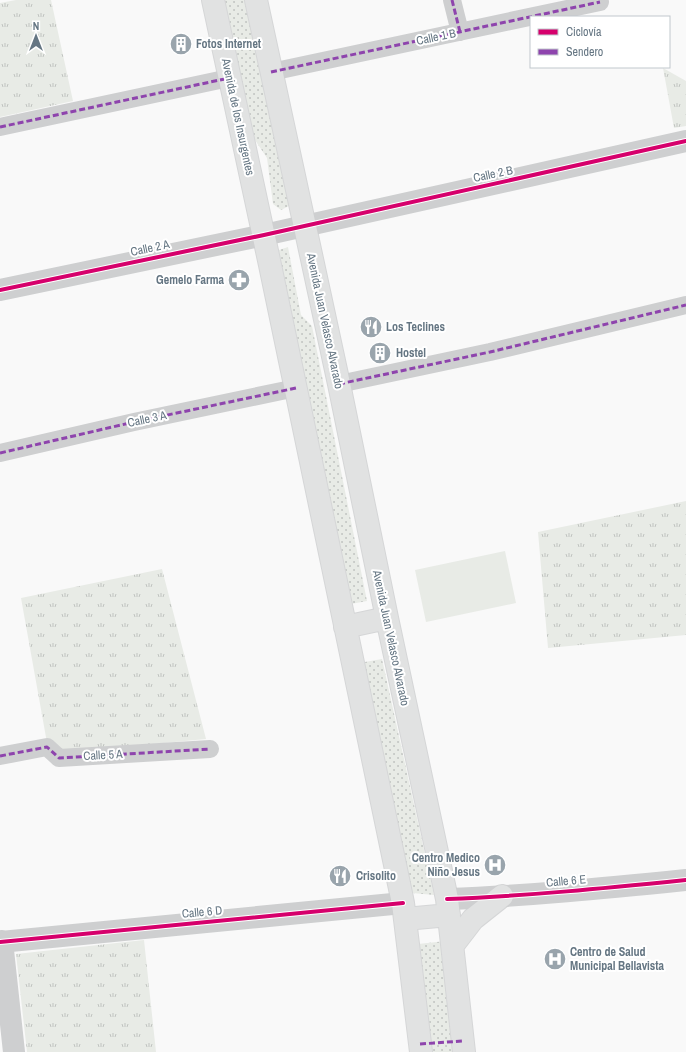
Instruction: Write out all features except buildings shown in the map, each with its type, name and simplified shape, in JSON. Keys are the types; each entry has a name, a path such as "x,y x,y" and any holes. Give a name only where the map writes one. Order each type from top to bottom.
{"main road":[{"name":"Avenida de los Insurgentes","path":"213,0 264,235"},
{"path":"256,0 305,226"},
{"name":"Avenida Juan Velasco Alvarado","path":"305,226 448,907 464,1052"},
{"path":"264,235 345,627 355,668 404,911 421,1052"},
{"path":"345,627 387,618"},
{"path":"453,945 473,919 502,896"},
{"path":"404,911 448,907"}],"street":[{"path":"452,0 460,32"},
{"name":"Calle 1 B","path":"535,16 600,2"},
{"name":"Calle 1 B","path":"271,72 530,17"},
{"path":"0,127 229,78"},
{"name":"Calle 2 B","path":"305,226 686,141"},
{"name":"Calle 2 A","path":"0,290 305,226"},
{"path":"339,384 490,352 686,305"},
{"name":"Calle 3 A","path":"0,453 134,422 296,388"},
{"name":"Calle 5 A","path":"0,756 47,747 59,758 210,749"},
{"name":"Calle 6 E","path":"448,907 502,896 686,880"},
{"name":"Calle 6 D","path":"1,941 404,911"},
{"path":"1,941 14,1052"}],"green space":[{"path":"16,0 51,0 73,101 0,117 0,3"},
{"path":"221,0 245,0 289,206 281,210 273,204 267,158 247,128"},
{"path":"663,68 686,81 686,126 674,128"},
{"path":"288,247 301,315 312,326 367,601 351,604 273,252"},
{"path":"686,501 686,635 548,648 538,532"},
{"path":"505,551 516,603 426,622 415,570"},
{"path":"162,569 206,739 49,754 21,598"},
{"path":"382,659 434,895 412,893 359,663"},
{"path":"144,940 156,1052 27,1052 16,954"},
{"path":"446,941 456,1052 430,1052 418,944"}],"marked path":[{"path":"452,0 460,32"},
{"path":"534,16 600,2"},
{"path":"271,72 530,17"},
{"path":"0,127 229,78"},
{"path":"339,384 490,352 686,305"},
{"path":"0,453 134,422 296,388"},
{"path":"0,756 47,747 59,758 210,749"},
{"path":"420,1044 463,1041"}],"cycle path":[{"path":"0,290 264,235 686,141"},
{"path":"447,899 537,894 686,880"},
{"path":"0,942 403,903"}],"place":[{"name":"Fotos Internet","path":"181,44"},
{"name":"Gemelo Farma","path":"239,280"},
{"name":"Los Teclines","path":"371,327"},
{"name":"Hostel","path":"380,353"},
{"name":"Centro Medico Niño Jesus","path":"495,865"},
{"name":"Crisolito","path":"340,876"},
{"name":"Centro de Salud Municipal Bellavista","path":"555,959"}]}
